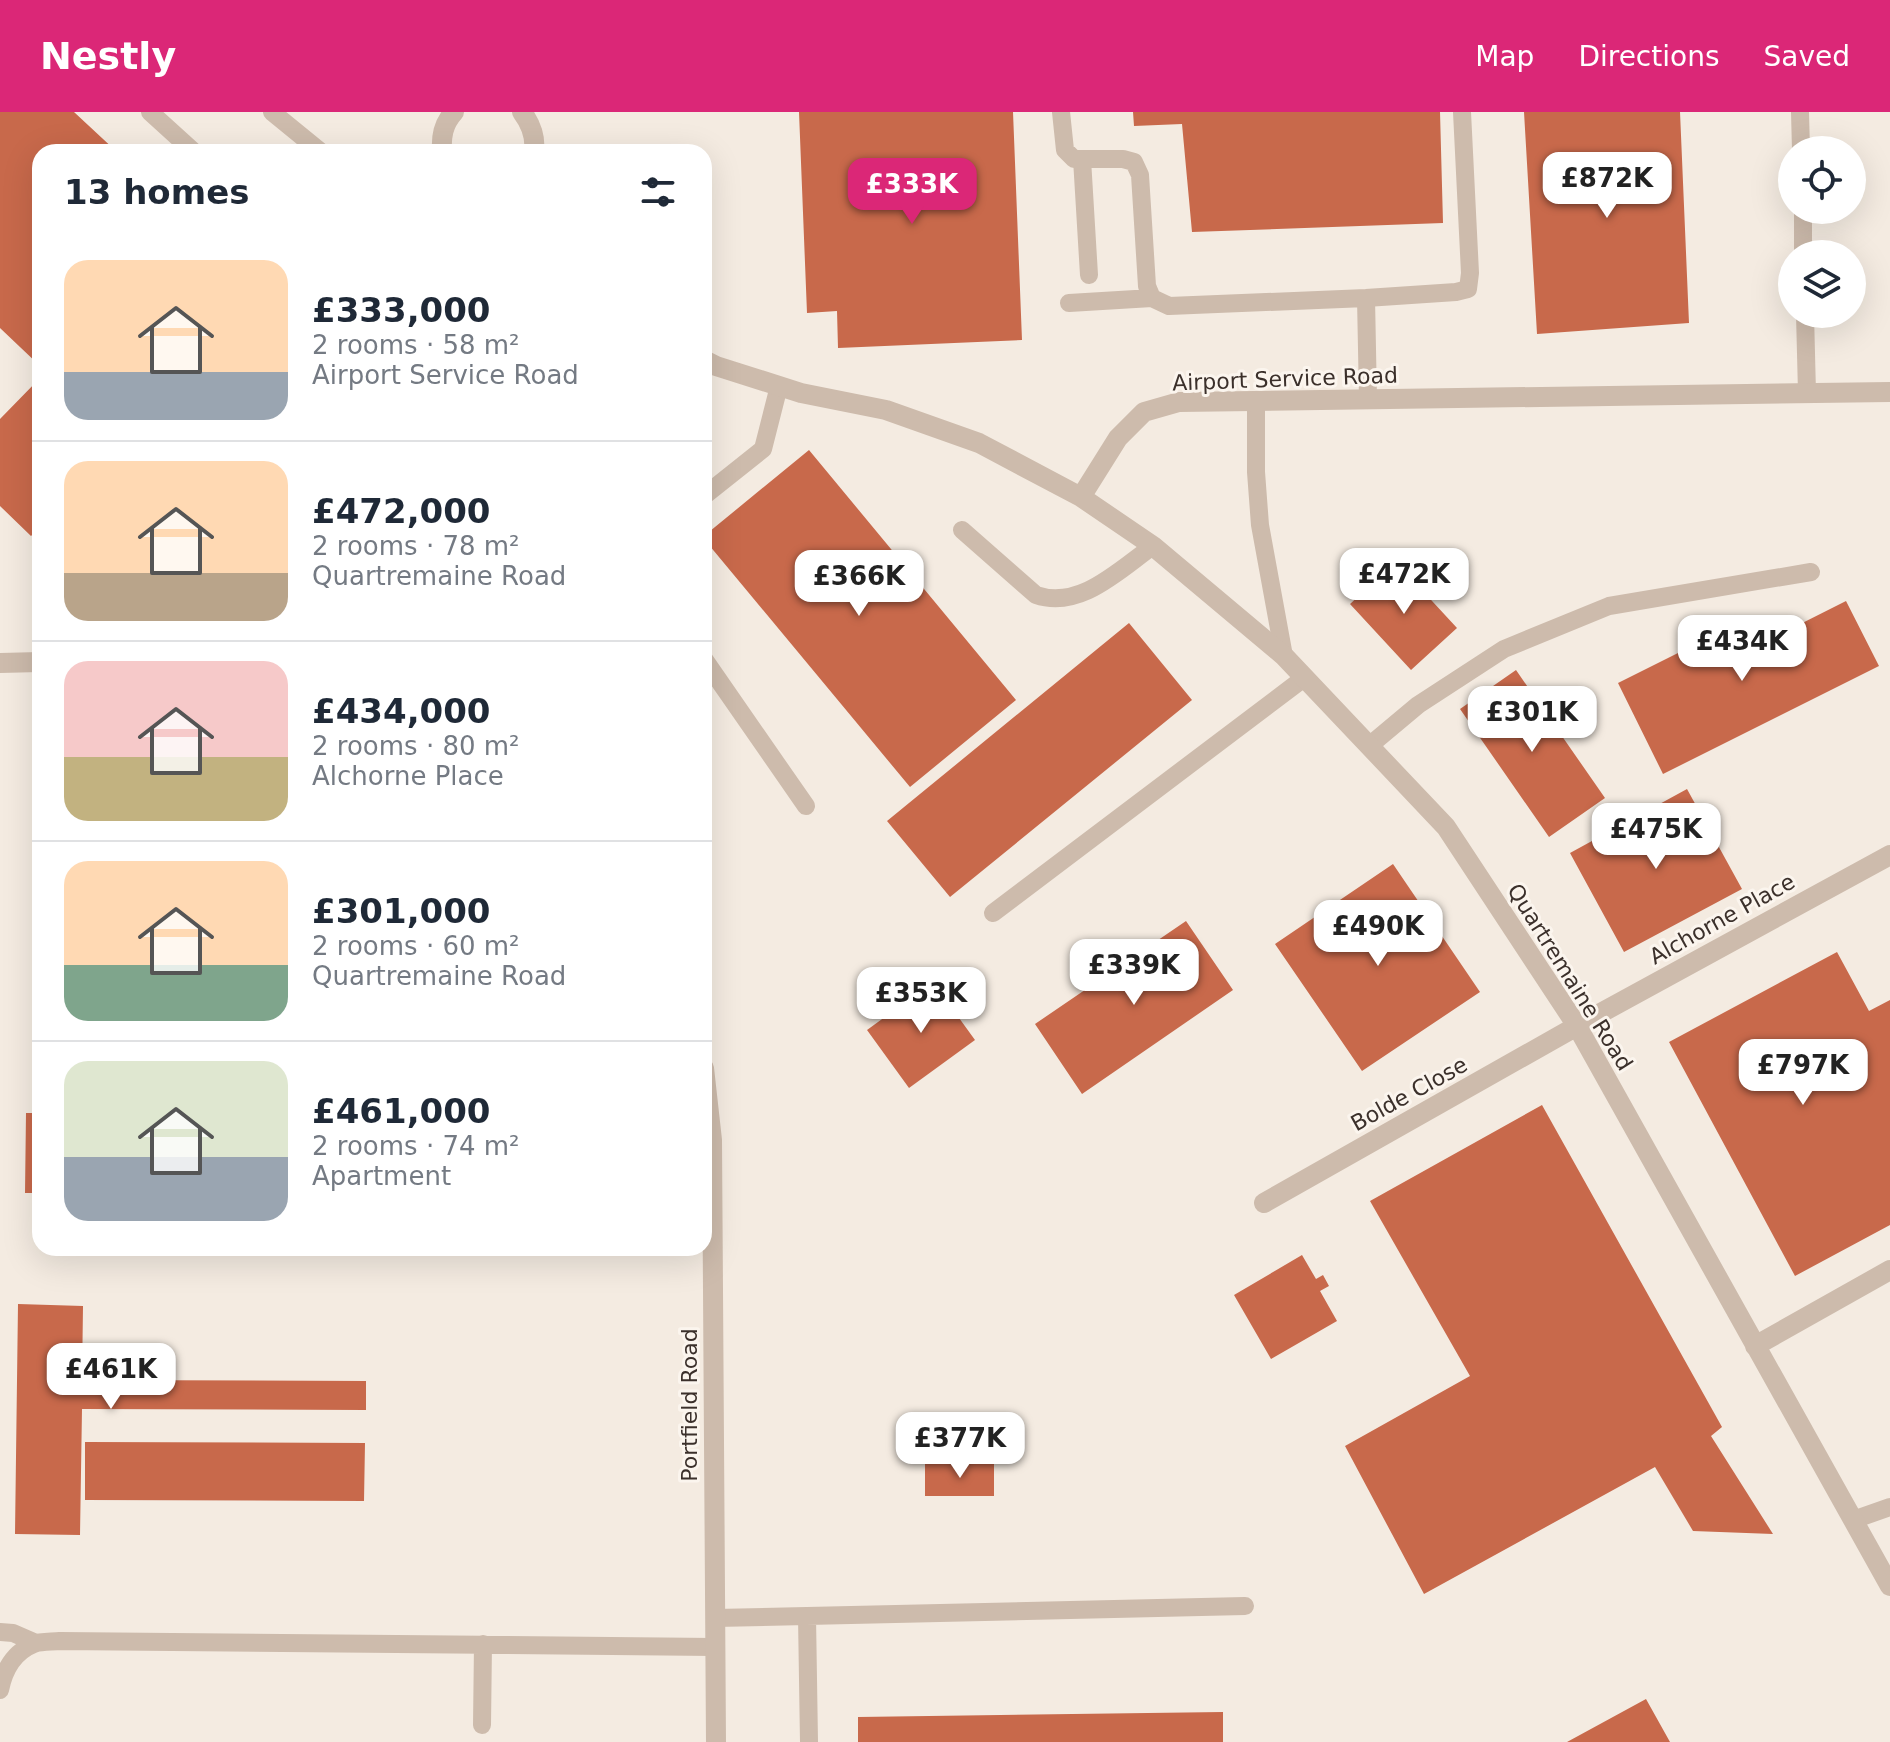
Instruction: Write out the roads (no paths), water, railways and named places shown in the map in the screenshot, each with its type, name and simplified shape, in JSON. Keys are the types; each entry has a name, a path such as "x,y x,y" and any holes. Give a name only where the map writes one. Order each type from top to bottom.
{"street":[{"path":"441,144 450,113"},
{"path":"531,115 535,144"},
{"path":"712,364 801,393 886,410 979,443 1081,497"},
{"name":"Airport Service Road","path":"1081,497 1118,438 1144,412 1179,402 1890,392"},
{"name":"Quartremaine Road","path":"1081,497 1153,546 1284,656 1446,827 1577,1026 1890,1586"},
{"path":"0,663 32,662"},
{"name":"Alchorne Place","path":"1577,1026 1890,855"},
{"name":"Bolde Close","path":"1264,1203 1577,1026"},
{"name":"Portfield Road","path":"712,1140 716,1742"},
{"path":"1755,1346 1890,1270"}],"lane":[{"path":"150,112 185,144"},
{"path":"272,112 311,144"},
{"path":"1061,112 1065,150 1074,159 1123,159 1134,162 1140,175 1147,286 1152,298"},
{"path":"1069,303 1152,298 1169,306 1366,298 1468,289 1470,273 1462,112"},
{"path":"1800,112 1801,136"},
{"path":"1082,159 1089,275"},
{"path":"1366,298 1368,400"},
{"path":"1805,328 1807,393"},
{"path":"712,490 763,449 779,386"},
{"path":"1256,402 1260,525 1284,656"},
{"path":"962,530 1036,595 1050,599 1071,597 1094,589 1153,546"},
{"path":"1369,746 1418,705 1504,649 1609,606 1811,572"},
{"path":"712,671 806,806"},
{"path":"993,913 1304,678"},
{"path":"1853,1520 1890,1507"},
{"path":"715,1618 1245,1606"},
{"path":"807,1616 809,1742"},
{"path":"0,1632 13,1633 36,1643 715,1647"},
{"path":"0,1690 4,1664 36,1643"},
{"path":"482,1725 483,1644"}]}
